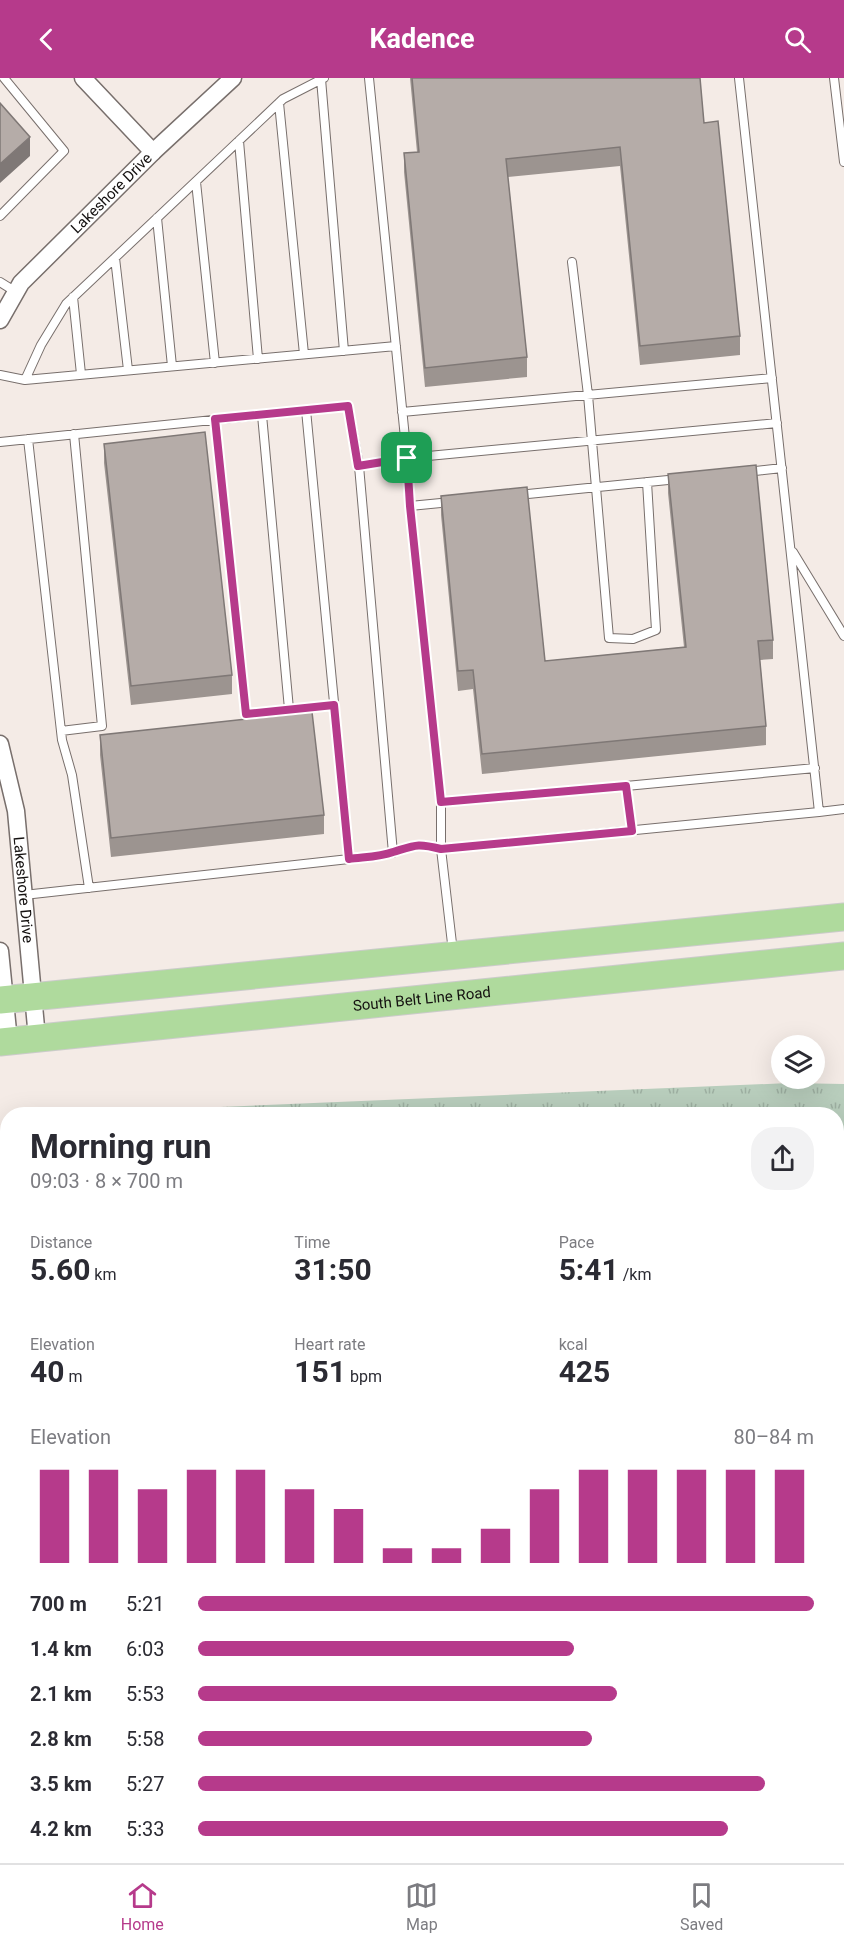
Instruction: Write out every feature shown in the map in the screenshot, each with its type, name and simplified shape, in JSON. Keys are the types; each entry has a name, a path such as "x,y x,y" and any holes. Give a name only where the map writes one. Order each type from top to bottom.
{"main road":[{"path":"3,1000 844,917"},
{"name":"South Belt Line Road","path":"4,1041 844,956"},
{"path":"453,957 457,996"}],"street":[{"path":"83,78 153,152"},
{"name":"Lakeshore Drive","path":"0,320 21,283 153,152 233,78"},
{"name":"Lakeshore Drive","path":"0,744 16,811 37,1038"},
{"name":"Lakeshore Drive","path":"0,951 4,1041"}],"lane":[{"path":"0,216 64,151 4,78"},
{"path":"369,78 441,802 441,849 453,957"},
{"path":"739,78 819,812"},
{"path":"834,78 844,162"},
{"path":"25,380 41,345 66,304 279,104 322,79 344,351"},
{"path":"279,104 304,354"},
{"path":"239,141 258,359"},
{"path":"196,182 215,363"},
{"path":"157,218 172,366"},
{"path":"115,258 128,370"},
{"path":"572,262 588,395 590,441 609,638 633,639 656,630 647,482"},
{"path":"0,282 16,292"},
{"path":"73,297 81,374"},
{"path":"0,375 25,380 396,346"},
{"path":"402,412 772,378"},
{"path":"0,442 348,406 358,466 393,853"},
{"path":"306,410 349,859"},
{"path":"262,415 289,709"},
{"path":"215,419 246,714 334,705"},
{"path":"358,466 407,458 777,423"},
{"path":"61,731 102,726 74,434"},
{"path":"28,439 61,731 80,817 89,888"},
{"path":"737,473 782,468"},
{"path":"514,495 692,477"},
{"path":"410,506 456,501"},
{"path":"790,548 844,636"},
{"path":"441,802 815,768"},
{"path":"626,786 632,831"},
{"path":"24,895 349,859 393,853 409,846 425,845 441,849 844,809"}],"green space":[{"path":"771,1084 771,1089 825,1089 825,1084 844,1084 844,1107 220,1107"}],"building":[{"path":"412,78 700,78 704,123 718,121 740,336 640,346 620,147 506,159 527,357 425,368 404,153 419,152"},
{"path":"0,103 30,137 0,164"},
{"path":"205,432 232,675 131,686 104,444"},
{"path":"756,465 773,640 758,641 766,726 482,754 473,670 458,671 441,496 527,487 545,661 686,647 668,474"},
{"path":"312,712 324,815 111,838 100,735"}],"route":[{"path":"348,406 358,466 407,458 441,802 626,786 632,831 441,849 425,845 409,846 393,853 349,859 334,705 246,714 215,419 348,406"}]}
